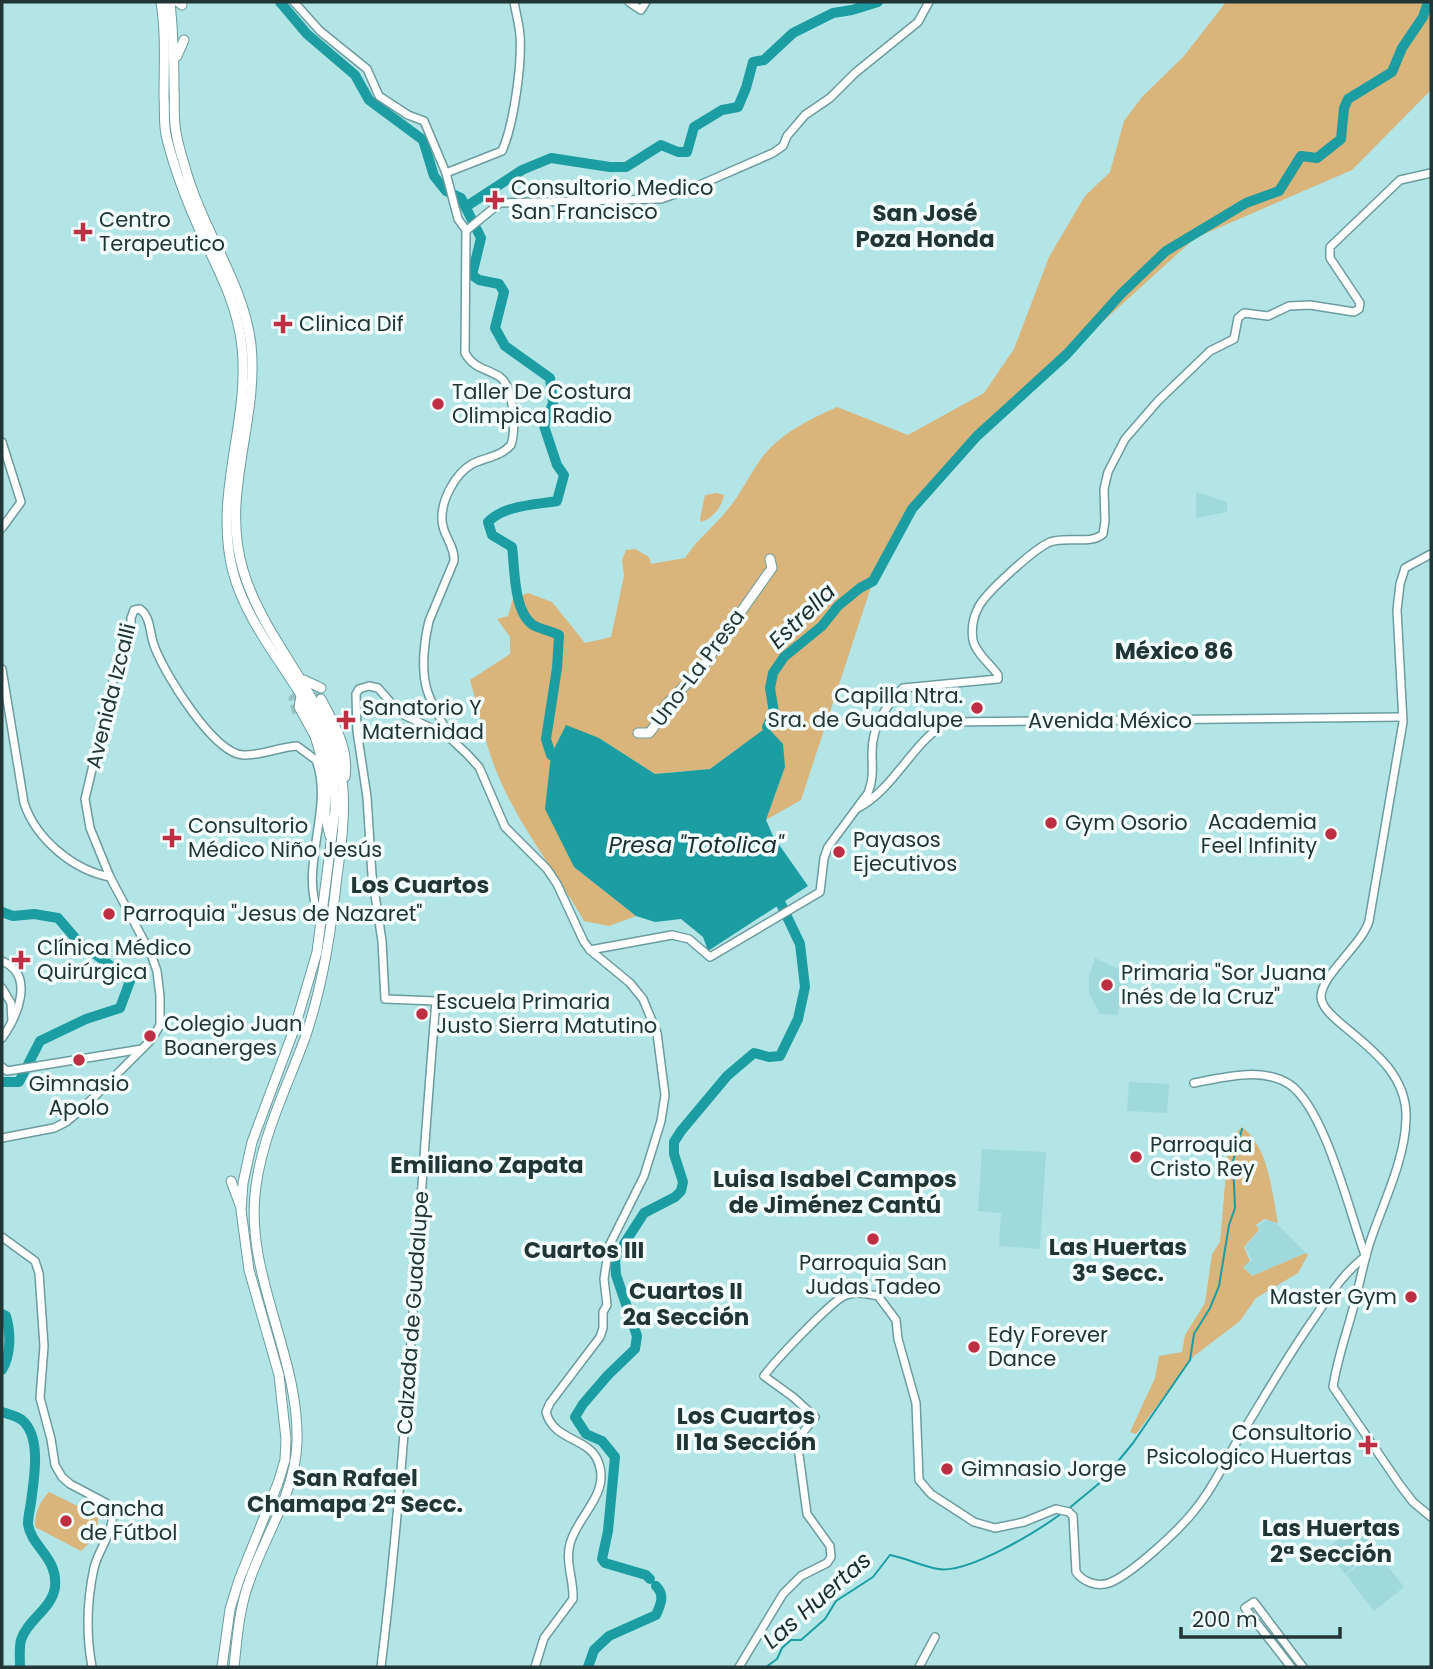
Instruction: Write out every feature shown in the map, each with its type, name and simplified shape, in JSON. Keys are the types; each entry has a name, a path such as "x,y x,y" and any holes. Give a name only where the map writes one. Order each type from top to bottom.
{"highway":[{"path":"161,2 166,137 180,186 229,295 242,347 243,372 226,514 233,570 240,592 255,622 301,696 325,741 332,770 335,811 322,922 317,952 288,1054 292,1059 296,1057 307,1031"},
{"path":"170,2 175,131 189,181 238,292 251,347 252,373 234,515 237,546 249,588 262,616 302,679 334,740 341,769 344,813 326,964 307,1031 267,1136 256,1186 254,1215 261,1266 288,1370 296,1417 295,1460 289,1487 248,1582 234,1667"},
{"path":"174,75 178,52 184,40"},
{"name":"Uno-La Presa","path":"638,733 649,733 659,724 664,707 682,691 708,660 718,639 726,633 772,568 770,559"},
{"path":"302,679 321,688"},
{"path":"301,696 299,707 315,736 322,760 325,816 332,841"},
{"path":"321,699 345,752 347,762 343,789"},
{"path":"297,713 310,735 313,756"},
{"path":"241,1210 243,1183 252,1142 295,1027"},
{"path":"272,1093 285,1068 290,1072 283,1096"},
{"path":"222,1667 230,1609 239,1578 278,1483 285,1460 286,1439 279,1375 249,1270 241,1210 231,1181"}],"street":[{"path":"294,2 320,31 367,69 379,96 408,115 424,121 446,173 458,219 467,230 465,353 470,362 478,368 500,378 510,396 514,433 511,445 506,450 468,467 448,494 442,515 442,524 454,551 454,561 426,632 425,678 433,705 449,737 479,767 505,827 547,869 590,950 630,983 643,999 657,1033 665,1106 644,1176 609,1246 604,1279 607,1305 603,1311 603,1333 546,1412 549,1421 559,1432 591,1452 598,1462 600,1486 594,1503 570,1544 568,1559 573,1596 571,1602 544,1638 536,1667"},
{"path":"446,173 502,151 507,141 521,39 514,2"},
{"path":"629,2 641,10 646,2"},
{"path":"467,230 500,203 661,199 773,153 783,146 787,136 805,115 830,98 855,73 918,22 929,2"},
{"path":"590,950 672,935 688,940 706,955 714,956 820,892 828,847 868,793 872,782 874,733 889,702 903,688 998,679 993,667 973,643 972,622 986,595 1041,547 1053,541 1094,539 1103,534 1104,489 1108,472 1125,439 1158,401 1210,351 1234,339 1240,315 1244,313 1268,316 1289,306 1310,305 1354,312 1359,309 1360,303 1330,258 1329,247 1400,180 1431,173"},
{"path":"2,442 20,495 20,507 2,528"},
{"path":"1431,554 1405,568 1400,584 1397,610 1403,722 1369,921 1360,939 1326,983 1321,996 1326,1010 1381,1056 1399,1083 1405,1098 1406,1125 1399,1156 1366,1256 1333,1387 1400,1485 1413,1502 1431,1517"},
{"name":"Avenida Izcalli","path":"110,877 90,828 85,799 117,664 131,635 134,610 140,609 148,618 152,643 181,696 230,751 249,755 297,746 313,756"},
{"path":"2,670 24,803 29,817 60,852 83,869 110,877 151,954 157,971 160,996 158,1032 82,1109 54,1128 2,1138"},
{"path":"361,758 357,731 357,691 364,687 381,691 400,713 449,737"},
{"name":"Avenida México","path":"855,810 886,785 915,749 947,722 1402,717"},
{"path":"345,752 361,758"},
{"path":"313,756 319,767 321,785 312,888 316,911 322,922"},
{"path":"347,762 361,758"},
{"name":"Calzada de Guadalupe","path":"361,758 368,810 372,875 382,941 384,999 436,1001 400,1502 381,1667"},
{"path":"321,785 326,799"},
{"path":"2,961 7,963 19,978 20,1002 2,1038"},
{"path":"2,988 10,1003 12,1022"},
{"path":"2,1067 6,1071 142,1049"},
{"path":"1194,1083 1249,1075 1270,1077 1295,1089 1310,1109 1325,1140 1366,1256"},
{"path":"2,1237 35,1261 39,1273 44,1346 40,1398 55,1465 70,1484 106,1503 112,1510 111,1526 94,1566 87,1615 92,1667"},
{"path":"738,1667 783,1594 801,1576 827,1563 832,1553 807,1514 797,1440 815,1417 793,1396 764,1376 777,1358 842,1296 859,1292 878,1296 896,1321 898,1339 916,1403 919,1480 930,1494 974,1522 995,1528 1024,1522 1050,1511 1066,1510 1073,1516 1075,1567 1080,1578 1098,1584 1109,1583 1158,1548 1195,1511 1296,1344 1345,1275 1366,1256"},
{"path":"1292,1667 1245,1608 1254,1602 1303,1667"},
{"path":"919,1667 935,1637"}],"shaded area":[{"path":"1226,2 1431,2 1431,90 1352,170 1195,238 977,436 912,509 873,581 801,800 766,820 785,767 767,728 710,769 655,774 599,738 574,867 636,916 609,926 584,921 525,828 504,789 488,747 470,680 510,654 510,637 497,619 508,616 513,599 528,593 552,602 585,643 611,637 624,576 622,560 626,550 635,549 649,557 651,564 685,558 733,503 769,450 796,428 837,407 908,435 984,393 1014,349 1049,257 1085,196 1110,172 1124,121 1142,97 1184,56"},
{"path":"1196,492 1227,502 1227,512 1196,518"},
{"path":"705,495 724,495 721,504 713,515 701,522"},
{"name":"Primaria \"Sor Juana Inés de la Cruz\"","path":"1095,958 1130,974 1117,1015 1100,1014 1089,993 1089,977"},
{"path":"1129,1082 1169,1084 1167,1113 1127,1111"},
{"path":"1242,1127 1251,1136 1264,1158 1278,1223 1264,1219 1256,1225 1259,1230 1244,1247 1250,1261 1243,1267 1252,1276 1306,1253 1308,1255 1298,1273 1256,1298 1240,1321 1194,1356 1136,1434 1130,1432 1155,1378 1159,1356 1182,1352 1185,1335 1205,1303 1212,1254 1220,1242 1228,1150 1237,1149 1237,1132"},
{"path":"982,1149 1046,1152 1040,1249 999,1246 1001,1213 978,1211"},
{"path":"1266,1220 1276,1223 1306,1253 1252,1276 1243,1266 1252,1261 1245,1247 1260,1230 1257,1226"},
{"name":"Cancha de Fútbol","path":"49,1492 98,1516 94,1535 81,1551 35,1527 38,1508"},
{"path":"1356,1525 1375,1549 1345,1574 1325,1550"},
{"path":"1376,1551 1404,1587 1374,1611 1346,1575"}],"water":[{"name":"Presa \"Totolica\"","path":"566,725 599,738 655,774 710,769 767,727 783,744 785,767 766,820 773,836 808,886 708,951 703,937 681,919 655,922 636,916 574,867 545,809 551,755"}],"waterway":[{"path":"280,2 307,34 355,75 369,100 423,140 434,176 446,191 461,198 481,238 472,275 479,280 499,284 504,292 495,328 505,346 550,378 553,403 544,426 557,465 564,475 557,501 511,509 488,522 492,535 512,547 518,600 526,618 533,625 559,635 557,668 546,739 551,755"},
{"path":"467,206 522,170 551,158 626,167 661,145 678,152 687,152 694,127 722,110 738,107 753,62 764,60 793,33 833,13 878,2"},
{"name":"Estrella","path":"767,727 774,713 770,688 773,673 784,657 822,626 838,606 873,581 912,509 977,436 1067,354 1121,294 1166,251 1246,203 1279,191 1301,156 1317,158 1341,139 1344,108 1348,99 1392,72 1402,48 1423,17 1428,2"},
{"path":"650,1579 646,1575 605,1563 602,1559 608,1531 615,1457 602,1441 586,1434 575,1417 608,1375 635,1349 637,1336 616,1275 615,1258 644,1213 681,1191 683,1182 674,1154 674,1142 727,1076 754,1053 769,1057 780,1056 798,1019 805,987 800,944 781,904"},
{"path":"2,912 13,916 34,914 58,918 76,939 130,981 120,1008 86,1019 40,1041 19,1082 2,1082"},
{"name":"Las Huertas","path":"1067,1510 1102,1481 1133,1443 1190,1360 1194,1334 1210,1308 1219,1286 1229,1225 1235,1208 1233,1161 1242,1129"},
{"path":"2,1314 6,1316 9,1330 9,1351 2,1370"},
{"path":"2,1412 22,1420 32,1437 35,1470 28,1524 34,1539 49,1560 55,1577 53,1595 28,1626 21,1640 20,1667"},
{"name":"Las Huertas","path":"766,1667 777,1659 782,1648 791,1640 801,1640 825,1619 836,1601 873,1577 890,1555 932,1568 951,1569 1002,1550 1062,1513"},
{"path":"588,1667 594,1650 609,1636 656,1615 661,1603 656,1586"}],"tunnel":[{"path":"297,713 293,699 300,693 314,691 321,699"}],"place":[{"name":"Consultorio Medico San Francisco","path":"495,200"},
{"name":"Centro Terapeutico","path":"83,232"},
{"name":"Clinica Dif","path":"283,324"},
{"name":"Taller De Costura Olimpica Radio","path":"438,404"},
{"name":"Capilla Ntra. Sra. de Guadalupe","path":"977,708"},
{"name":"Sanatorio Y Maternidad","path":"346,720"},
{"name":"Gym Osorio","path":"1051,823"},
{"name":"Academia Feel Infinity","path":"1331,834"},
{"name":"Consultorio Médico Niño Jesús","path":"172,838"},
{"name":"Payasos Ejecutivos","path":"839,852"},
{"name":"Parroquia \"Jesus de Nazaret\"","path":"109,914"},
{"name":"Clínica Médico Quirúrgica","path":"21,960"},
{"name":"Primaria \"Sor Juana Inés de la Cruz\"","path":"1107,985"},
{"name":"Escuela Primaria Justo Sierra Matutino","path":"422,1014"},
{"name":"Colegio Juan Boanerges","path":"150,1036"},
{"name":"Gimnasio Apolo","path":"79,1060"},
{"name":"Parroquia Cristo Rey","path":"1136,1157"},
{"name":"Parroquia San Judas Tadeo","path":"873,1239"},
{"name":"Master Gym","path":"1411,1297"},
{"name":"Edy Forever Dance","path":"974,1347"},
{"name":"Consultorio Psicologico Huertas","path":"1368,1445"},
{"name":"Gimnasio Jorge","path":"947,1469"},
{"name":"Cancha de Fútbol","path":"66,1521"}],"district":[{"name":"San José Poza Honda","path":"925,226"},
{"name":"México 86","path":"1174,651"},
{"name":"Los Cuartos","path":"420,885"},
{"name":"Emiliano Zapata","path":"487,1165"},
{"name":"Luisa Isabel Campos de Jiménez Cantú","path":"835,1192"},
{"name":"Cuartos III","path":"584,1250"},
{"name":"Las Huertas 3ª Secc.","path":"1118,1260"},
{"name":"Cuartos II 2a Sección","path":"686,1304"},
{"name":"Los Cuartos II 1a Sección","path":"746,1429"},
{"name":"San Rafael Chamapa 2ª Secc.","path":"355,1491"},
{"name":"Las Huertas 2ª Sección","path":"1331,1541"}]}
